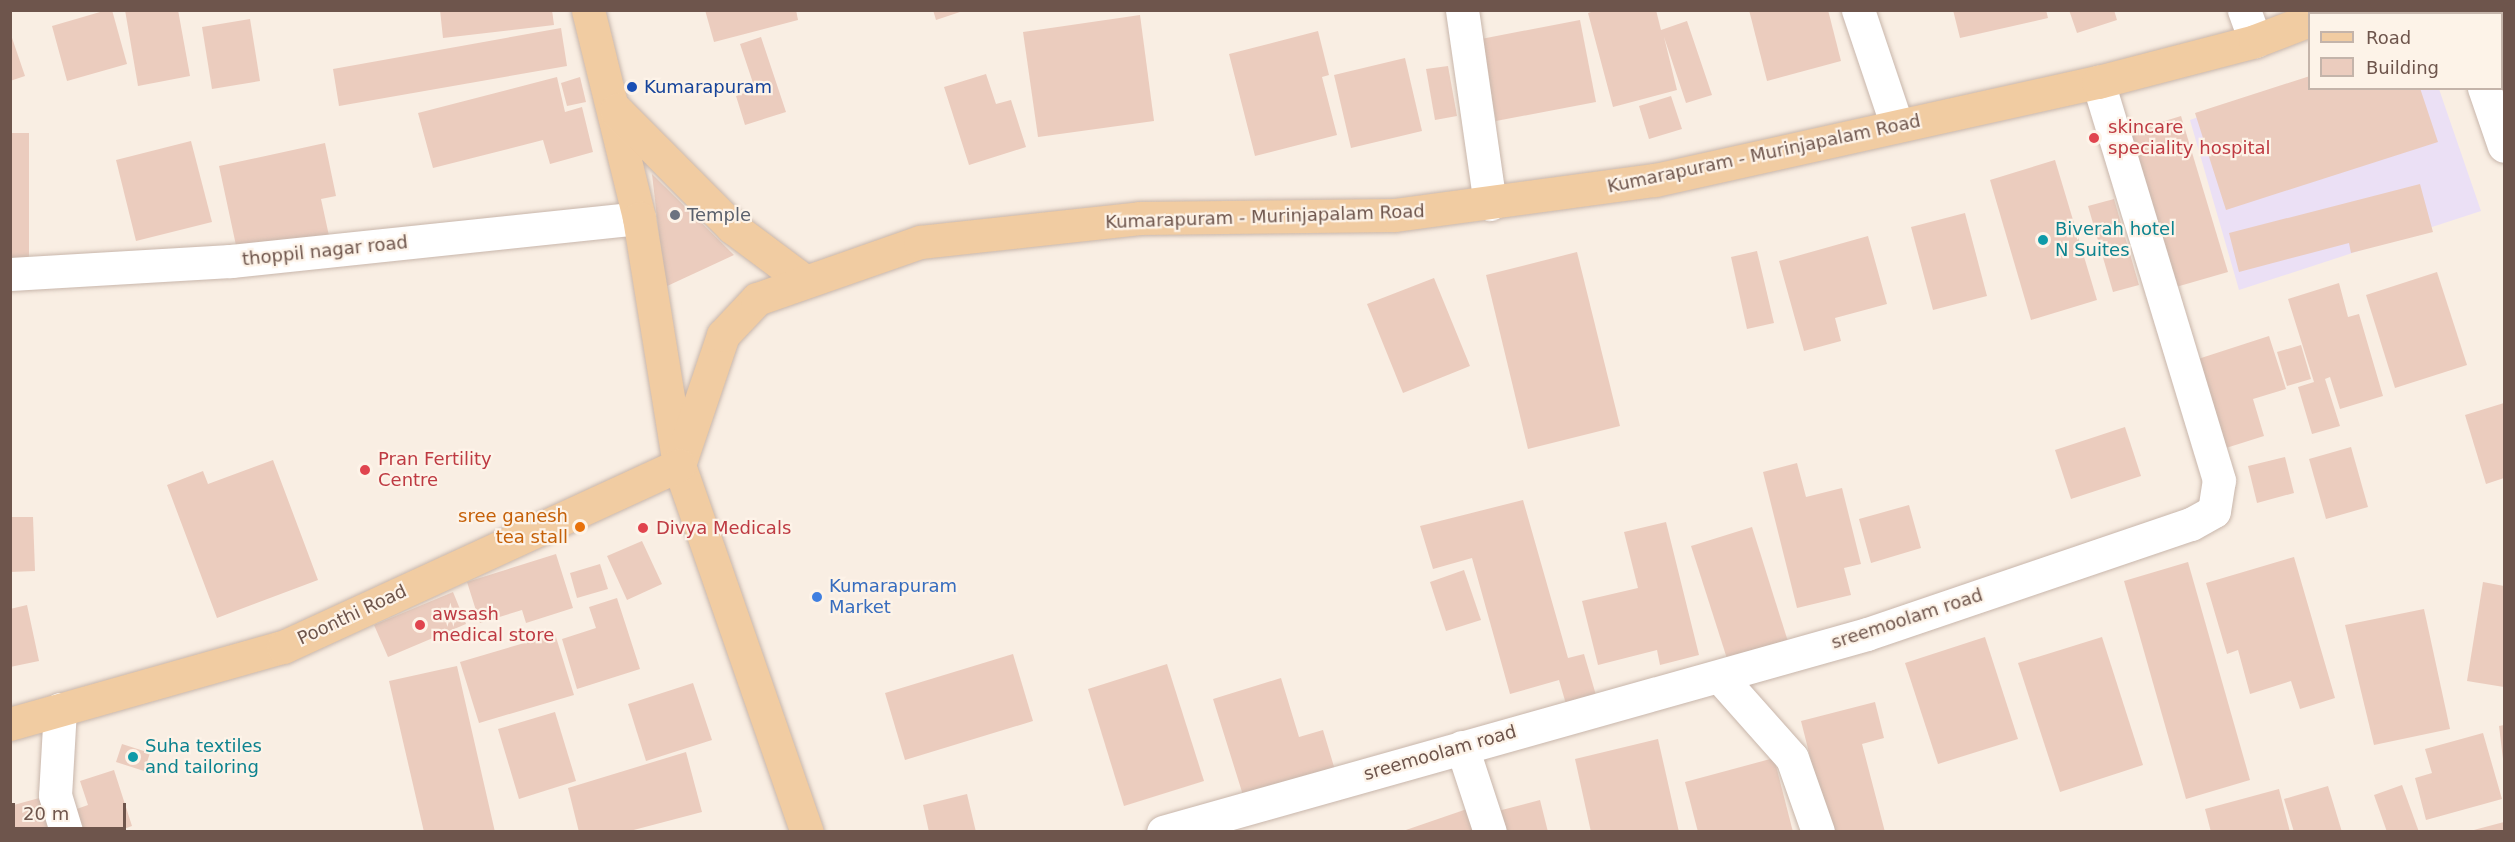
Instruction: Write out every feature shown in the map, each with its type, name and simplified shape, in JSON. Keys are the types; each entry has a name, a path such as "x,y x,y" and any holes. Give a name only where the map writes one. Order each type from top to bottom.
{"main road":[{"path":"588,10 615,110 639,218 679,465 807,831"},
{"name":"Kumarapuram - Murinjapalam Road","path":"679,465 723,334 756,299 804,280 920,243 1140,218 1395,215 1655,180 2098,82 2250,26 2308,20"},
{"path":"615,110 732,227 804,280"},
{"name":"Poonthi Road","path":"10,724 283,647 679,465"}],"street":[{"path":"1462,10 1490,204"},
{"path":"1858,10 1897,126"},
{"name":"sreemoolam road","path":"1163,831 1720,677 1889,626 2191,524 2214,511 2219,480 2098,82"},
{"path":"2485,90 2505,146"},
{"name":"thoppil nagar road","path":"10,274 231,261 639,218"},
{"path":"1720,677 1792,758 1818,831"},
{"path":"60,710 55,795 66,831"},
{"path":"1462,747 1490,831"}],"shaded area":[{"path":"2308,78 2308,90 2439,90 2481,211 2239,290 2190,120"}],"building":[{"path":"112,10 127,64 67,81 52,26"},
{"path":"125,10 178,10 190,76 138,86"},
{"path":"440,10 552,10 554,25 443,38"},
{"path":"705,10 796,10 798,20 714,42"},
{"path":"933,10 963,10 963,11 936,20"},
{"path":"1597,10 1656,10 1661,30 1687,21 1712,95 1686,103 1664,37 1677,90 1613,107 1588,13"},
{"path":"1749,10 1828,10 1841,61 1767,81"},
{"path":"1953,10 2046,10 2048,18 1960,38"},
{"path":"2069,10 2114,10 2117,20 2077,33"},
{"path":"2495,10 2504,10 2504,39 2503,12"},
{"path":"1140,15 1154,121 1038,137 1023,32"},
{"path":"250,19 260,81 212,89 202,27"},
{"path":"1580,20 1596,102 1496,121 1481,39"},
{"path":"561,28 567,66 339,106 333,69"},
{"path":"1318,31 1329,75 1322,77 1337,135 1255,156 1229,54"},
{"path":"10,32 25,76 10,81"},
{"path":"761,37 786,112 745,125 736,96 755,89 740,44"},
{"path":"1405,58 1422,131 1351,148 1334,75"},
{"path":"1448,66 1457,116 1435,120 1426,69"},
{"path":"986,74 996,104 1011,100 1026,147 969,165 944,87"},
{"path":"557,77 565,112 582,107 593,152 550,164 543,140 433,168 418,113"},
{"path":"580,77 586,102 567,106 561,83"},
{"path":"2308,77 2308,90 2421,90 2438,142 2226,210 2195,113"},
{"path":"1671,96 1682,129 1649,139 1639,106"},
{"path":"2181,116 2228,272 2176,287 2129,132"},
{"path":"10,133 29,133 29,268 10,268"},
{"path":"191,141 212,222 136,241 116,160"},
{"path":"325,143 336,196 321,199 331,245 240,264 219,166"},
{"name":"Biverah hotel N Suites","path":"2055,160 2097,300 2031,320 1990,180"},
{"name":"Temple","path":"652,174 734,255 665,287"},
{"path":"2420,184 2433,232 2351,253 2349,243 2239,272 2229,233"},
{"path":"2114,199 2139,285 2113,292 2088,206"},
{"path":"1965,213 1987,296 1933,310 1911,227"},
{"path":"1868,236 1887,304 1835,318 1841,341 1804,351 1779,261"},
{"path":"1757,251 1774,323 1747,329 1731,257"},
{"path":"1577,252 1620,426 1528,449 1486,275"},
{"path":"2437,272 2467,365 2395,388 2366,295"},
{"path":"1434,278 1470,366 1403,393 1367,304"},
{"path":"2339,283 2348,317 2359,314 2383,396 2340,409 2330,377 2325,379 2340,426 2312,434 2298,387 2314,382 2288,299"},
{"path":"2269,336 2286,389 2253,399 2264,436 2226,448 2198,359"},
{"path":"2301,345 2311,379 2287,386 2277,352"},
{"path":"2504,403 2504,478 2486,484 2465,415"},
{"path":"2125,427 2141,476 2071,499 2055,450"},
{"path":"2351,447 2368,507 2326,519 2309,459"},
{"path":"2285,457 2294,493 2257,503 2248,466"},
{"path":"273,460 318,580 217,618 167,485 203,471 208,484"},
{"path":"1797,463 1806,497 1842,488 1861,564 1844,568 1851,595 1797,608 1763,472"},
{"path":"1523,500 1568,658 1584,654 1598,702 1568,711 1559,680 1510,694 1472,558 1433,569 1420,526"},
{"path":"1909,505 1921,548 1871,563 1859,519"},
{"path":"10,517 33,517 35,571 10,572"},
{"path":"1666,522 1699,655 1660,665 1657,650 1598,665 1582,601 1638,588 1624,532"},
{"path":"1752,527 1790,648 1730,668 1691,546"},
{"path":"642,541 662,584 627,600 607,556"},
{"path":"556,554 573,608 526,623 522,610 480,623 467,582"},
{"path":"2294,557 2335,698 2300,709 2291,681 2250,694 2238,650 2227,654 2206,583"},
{"path":"2188,562 2250,780 2186,799 2124,581"},
{"path":"600,564 608,589 577,598 570,573"},
{"path":"1464,570 1481,620 1446,631 1430,582"},
{"path":"2483,582 2504,586 2504,687 2467,681"},
{"name":"awsash medical store","path":"453,592 466,624 388,657 374,625"},
{"path":"617,598 640,669 577,689 562,639 596,628 589,607"},
{"path":"27,605 39,661 10,667 10,609"},
{"path":"2424,609 2450,729 2374,745 2345,625"},
{"path":"555,634 574,695 479,723 460,662"},
{"path":"1985,637 2018,739 1938,764 1905,663"},
{"path":"2102,637 2143,765 2060,792 2018,663"},
{"path":"1013,654 1033,721 905,760 885,693"},
{"path":"1167,664 1204,781 1124,806 1088,689"},
{"path":"457,666 495,832 424,832 389,681"},
{"path":"1281,678 1299,737 1323,730 1338,780 1247,808 1213,699"},
{"path":"693,683 712,740 646,761 628,704"},
{"path":"1875,702 1884,738 1862,744 1885,832 1829,832 1801,721"},
{"path":"555,712 576,781 519,799 498,729"},
{"path":"2504,725 2504,759 2503,759 2499,726"},
{"path":"2483,733 2502,799 2426,820 2415,778 2432,773 2425,749"},
{"path":"1658,739 1679,832 1591,832 1575,759"},
{"name":"Suha textiles and tailoring","path":"122,744 150,753 144,771 116,762"},
{"path":"686,752 702,812 626,832 579,832 568,788"},
{"path":"1774,758 1793,832 1698,832 1685,782"},
{"path":"114,770 132,826 115,832 77,832 71,811 88,805 80,781"},
{"path":"2402,785 2419,832 2387,832 2374,795"},
{"path":"2328,786 2342,832 2294,832 2284,799"},
{"path":"2279,789 2290,832 2211,832 2205,809"},
{"path":"967,794 976,832 929,832 923,805"},
{"path":"43,797 52,832 10,832 10,806"},
{"path":"1540,800 1548,832 1503,832 1498,811"},
{"path":"1467,809 1474,832 1403,832 1403,831"},
{"path":"2504,822 2504,832 2470,832 2470,831"}],"place":[{"name":"Kumarapuram","path":"632,87"},
{"name":"skincare speciality hospital","path":"2094,138"},
{"name":"Temple","path":"675,215"},
{"name":"Biverah hotel N Suites","path":"2043,240"},
{"name":"Pran Fertility Centre","path":"365,470"},
{"name":"sree ganesh tea stall","path":"580,527"},
{"name":"Divya Medicals","path":"643,528"},
{"name":"Kumarapuram Market","path":"817,597"},
{"name":"awsash medical store","path":"420,625"},
{"name":"Suha textiles and tailoring","path":"133,757"}]}
